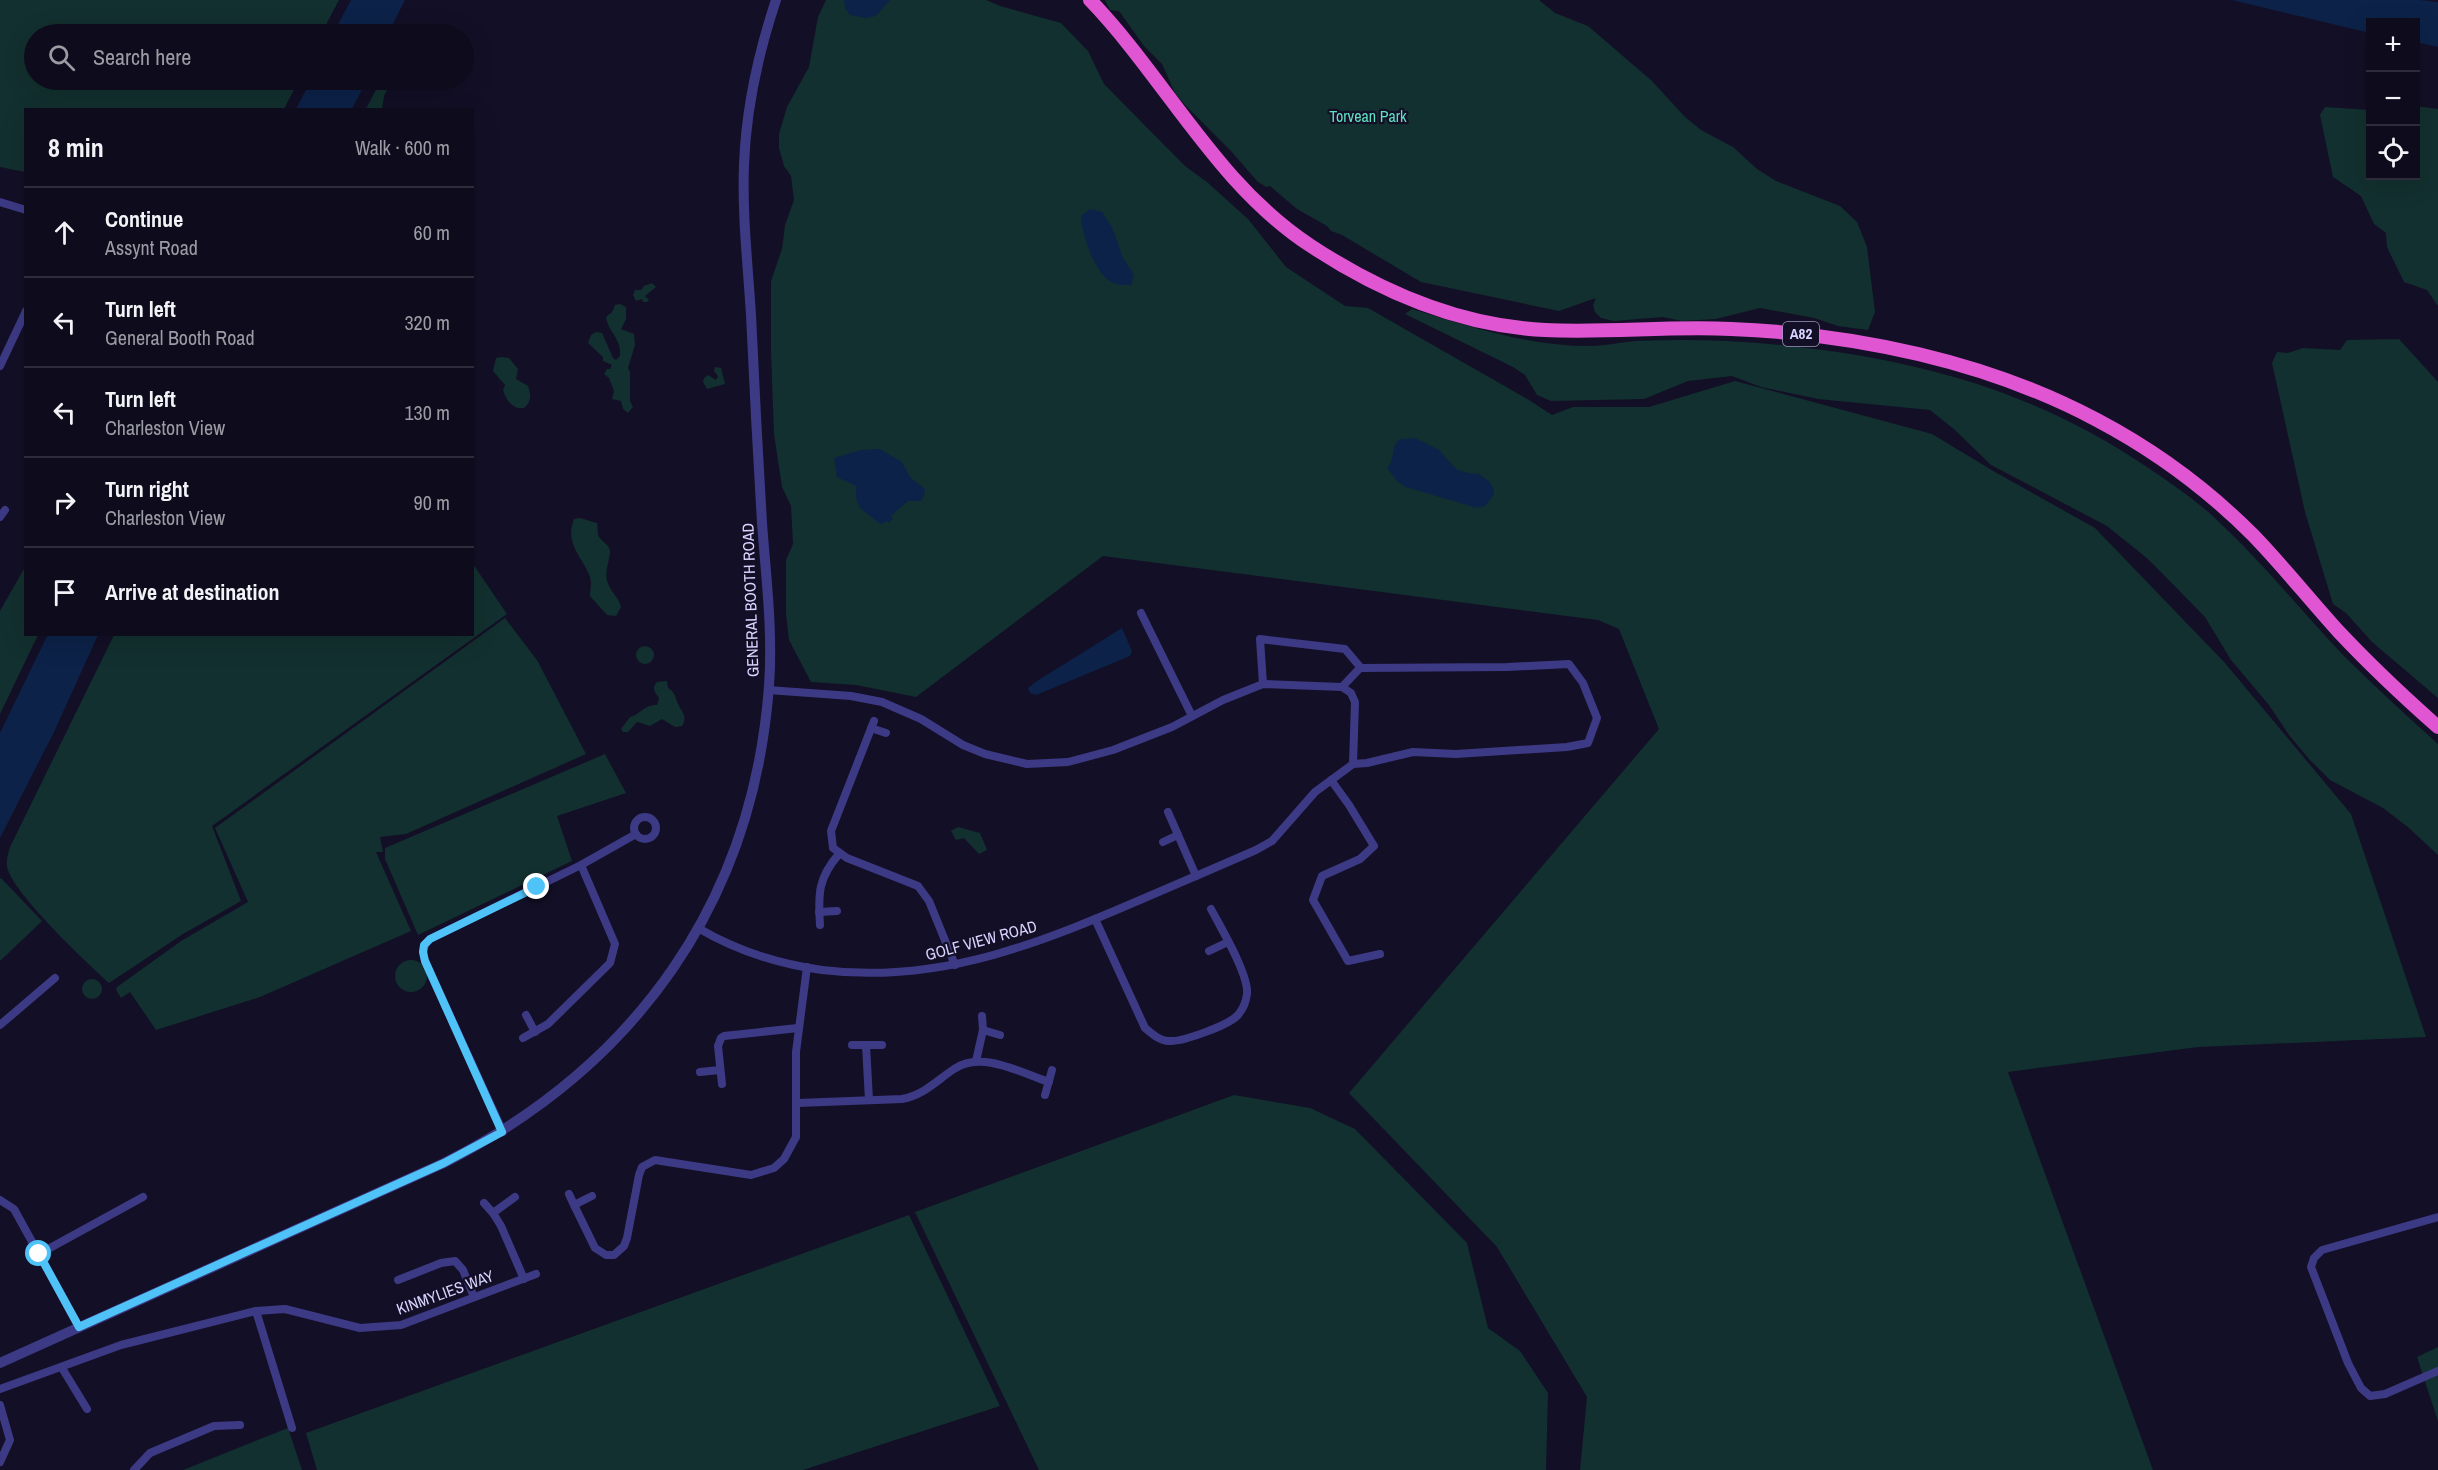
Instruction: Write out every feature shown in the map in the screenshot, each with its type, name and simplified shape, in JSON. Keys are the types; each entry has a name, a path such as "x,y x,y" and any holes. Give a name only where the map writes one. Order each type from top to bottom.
{"highway":[{"name":"A82","path":"1090,0 1135,51 1206,144 1244,188 1308,244 1373,282 1431,308 1477,320 1542,330 1731,329 1814,334 1868,343 1923,356 2031,390 2095,418 2145,447 2193,481 2254,536 2340,632 2438,727"}],"street":[{"name":"GENERAL BOOTH ROAD","path":"0,1363 444,1163 502,1132 549,1100 574,1079 628,1026 663,982 698,928 729,864 753,792 768,690 770,636 757,449 744,167 749,108 759,51 776,0"},
{"path":"0,202 24,209"},
{"path":"0,366 4,348 24,313"},
{"path":"1141,614 1192,716"},
{"path":"1263,684 1260,639 1345,649 1361,668"},
{"path":"768,690 850,696 882,702 921,719 963,745 985,754 1027,764 1050,764 1091,758 1172,727 1223,700 1263,684 1342,687 1351,693 1355,702 1353,764 1413,752 1456,754 1567,747 1588,743 1598,718 1583,683 1569,664 1508,667 1361,668 1342,687"},
{"path":"886,734 872,724 831,831 830,839 838,854 918,886 929,901 955,965"},
{"name":"GOLF VIEW ROAD","path":"698,928 756,955 807,968 885,974 955,965 1035,943 1256,850 1272,841 1315,792 1353,764"},
{"path":"1331,780 1374,846 1360,859 1322,876 1313,900 1348,962 1380,954"},
{"path":"1168,812 1196,876"},
{"path":"502,1132 425,961 424,945 430,939 582,865 636,834"},
{"path":"1163,842 1178,835"},
{"path":"820,925 819,888 824,874 838,854"},
{"path":"523,1038 548,1024 610,963 614,953 615,944 582,865"},
{"path":"1095,919 1145,1028 1156,1037 1168,1041 1182,1040 1225,1024 1237,1017 1245,1006 1247,992 1244,976 1211,909"},
{"path":"819,912 837,911"},
{"path":"1209,951 1228,942"},
{"path":"569,1194 595,1248 600,1252 614,1255 624,1246 639,1175 642,1167 648,1162 664,1161 751,1175 763,1173 784,1159 796,1137 798,1103 796,1052 807,968"},
{"path":"0,1024 55,978"},
{"path":"526,1015 535,1032"},
{"path":"976,1061 983,1030 982,1016"},
{"path":"722,1084 718,1041 724,1036 798,1028"},
{"path":"983,1030 1000,1035"},
{"path":"852,1045 882,1045"},
{"path":"866,1045 869,1100"},
{"path":"798,1103 902,1100 916,1096 964,1063 976,1061 988,1062 1048,1082"},
{"path":"700,1072 720,1070"},
{"path":"1045,1095 1052,1070"},
{"path":"574,1205 592,1196"},
{"path":"39,1254 143,1197"},
{"path":"493,1213 515,1197"},
{"path":"0,1200 14,1209 79,1327"},
{"path":"484,1203 501,1226 524,1279"},
{"path":"2438,1217 2322,1250 2314,1258 2311,1267 2348,1363 2361,1388 2370,1396 2385,1394 2438,1371"},
{"path":"398,1280 415,1268 455,1261 464,1270 474,1297"},
{"name":"KINMYLIES WAY","path":"0,1389 121,1345 220,1318 256,1311 285,1309 349,1326 373,1329 401,1325 536,1274"},
{"path":"256,1311 292,1428"},
{"path":"63,1368 87,1409"},
{"path":"0,1405 10,1440 0,1462"},
{"path":"134,1470 150,1453 214,1426 240,1425"}],"green space":[{"path":"0,0 339,0 326,24 24,24 24,90 294,90 285,108 24,108 24,172 0,167"},
{"path":"826,0 986,0 1061,23 1088,51 1104,84 1185,166 1207,182 1248,219 1286,267 1345,306 1368,308 1552,415 1573,407 1649,407 1735,381 1932,434 2095,528 2225,663 2351,814 2426,1037 2198,1047 2008,1072 2153,1470 1580,1470 1587,1397 1497,1247 1349,1093 1659,729 1619,629 1598,620 1103,556 916,697 856,685 811,682 789,640 786,614 786,560 793,544 791,506 782,487 774,434 771,281 782,249 785,225 794,200 791,176 784,166 779,148 779,134 787,107 809,67 818,17"},
{"name":"Torvean Park","path":"1105,0 1539,0 1555,13 1588,26 1652,81 1685,117 1701,130 1733,147 1757,169 1776,181 1840,206 1857,222 1867,247 1875,312 1868,330 1838,326 1814,318 1760,308 1716,319 1682,321 1663,317 1614,321 1601,318 1595,312 1593,305 1596,298 1559,311 1421,282 1342,235 1331,231 1327,226 1297,209 1270,186 1266,187 1257,181 1185,105 1175,93 1162,64 1144,46 1119,11 1110,10"},
{"path":"376,90 387,90 382,108 367,108"},
{"path":"2325,107 2366,110 2366,180 2420,180 2420,107 2438,109 2438,306 2427,290 2404,282 2387,247 2386,233 2374,224 2361,196 2333,177 2320,115"},
{"path":"652,283 656,287 645,296 649,300 647,302 643,302 642,299 636,301 633,295 635,290 641,290"},
{"path":"620,304 626,307 626,319 621,329 634,334 635,345 628,368 630,401 633,407 628,413 623,409 621,401 612,399 614,391 609,378 604,374 612,365 603,361 603,357 588,343 591,335 596,332 602,333 613,358 616,360 620,356 619,345 606,317 615,305"},
{"path":"1412,309 1500,334 1545,343 1596,346 1636,341 1712,341 1770,344 1886,360 1978,384 2022,400 2108,442 2204,508 2252,555 2344,656 2438,744 2438,855 2383,808 2330,780 2309,759 2269,705 2231,660 2205,617 2148,559 2107,526 1991,465 1955,430 1930,410 1818,399 1761,387 1732,376 1688,381 1644,399 1551,401 1537,395 1525,375 1513,367 1405,314"},
{"path":"2399,339 2438,382 2438,698 2372,642 2346,613 2333,604 2305,512 2272,363 2277,352 2288,353 2303,348 2340,350 2347,340"},
{"path":"496,358 509,358 518,369 516,379 528,386 530,398 524,408 513,406 508,401 503,390 505,385 493,371"},
{"path":"715,367 721,368 725,384 707,389 703,382 704,378 708,375 716,380 718,376 714,371"},
{"path":"580,518 597,523 599,537 609,548 607,582 621,607 616,616 607,615 590,596 590,577 571,536 574,519"},
{"path":"474,565 507,614 212,826 241,901 183,934 109,983 53,929 24,896 8,870 7,858 10,847 114,636 474,636"},
{"path":"24,569 24,636 38,636 0,714 0,611"},
{"path":"505,618 537,660 586,754 406,834 380,837 383,852 376,852 411,931 260,997 156,1030 130,992 121,998 116,990 117,987 181,941 248,902 215,828"},
{"path":"645,646 651,649 654,655 651,661 645,664 639,661 636,655 639,649"},
{"path":"667,681 668,688 674,693 684,715 682,726 675,727 662,719 650,726 637,722 628,732 623,732 621,729 630,717 648,707 657,705 659,698 654,686 657,682"},
{"path":"605,754 626,793 557,816 572,861 418,935 385,859 385,848"},
{"path":"958,827 980,833 987,850 979,854 964,838 956,840 951,831"},
{"path":"0,879 42,921 0,961"},
{"path":"411,960 423,964 427,976 423,988 411,992 399,988 395,976 399,964"},
{"path":"88,979 96,979 102,985 102,993 96,999 88,999 82,993 82,985"},
{"path":"1234,1095 1310,1108 1355,1129 1467,1243 1488,1328 1520,1351 1548,1393 1546,1470 1039,1470 915,1212"},
{"path":"909,1215 1000,1406 803,1470 317,1470 306,1433"},
{"path":"2438,1347 2438,1421 2417,1357"},
{"path":"288,1428 302,1470 183,1470"}],"water":[{"path":"351,0 405,0 393,24 338,24"},
{"path":"844,0 890,0 876,16 865,18 850,15 845,8"},
{"path":"2232,0 2420,0 2438,2 2438,47 2420,43 2420,18 2366,18 2366,32"},
{"path":"306,90 362,90 353,108 297,108"},
{"path":"1090,209 1102,212 1112,227 1123,258 1134,275 1131,285 1116,284 1108,280 1093,259 1086,241 1081,216"},
{"path":"1415,438 1439,450 1456,469 1479,474 1490,482 1494,489 1493,496 1485,506 1477,508 1406,487 1398,482 1387,468 1395,446 1399,440"},
{"path":"880,449 902,462 910,477 925,489 921,501 908,501 891,516 893,519 889,523 888,521 880,524 860,508 856,498 856,486 837,477 834,458 861,450"},
{"path":"1122,628 1132,651 1130,656 1036,695 1030,693 1028,688 1037,681"},
{"path":"47,636 98,636 54,732 0,838 0,733"}],"route":[{"path":"39,1254 79,1327 444,1163 502,1132 423,952 424,945 430,939 537,887"}]}
